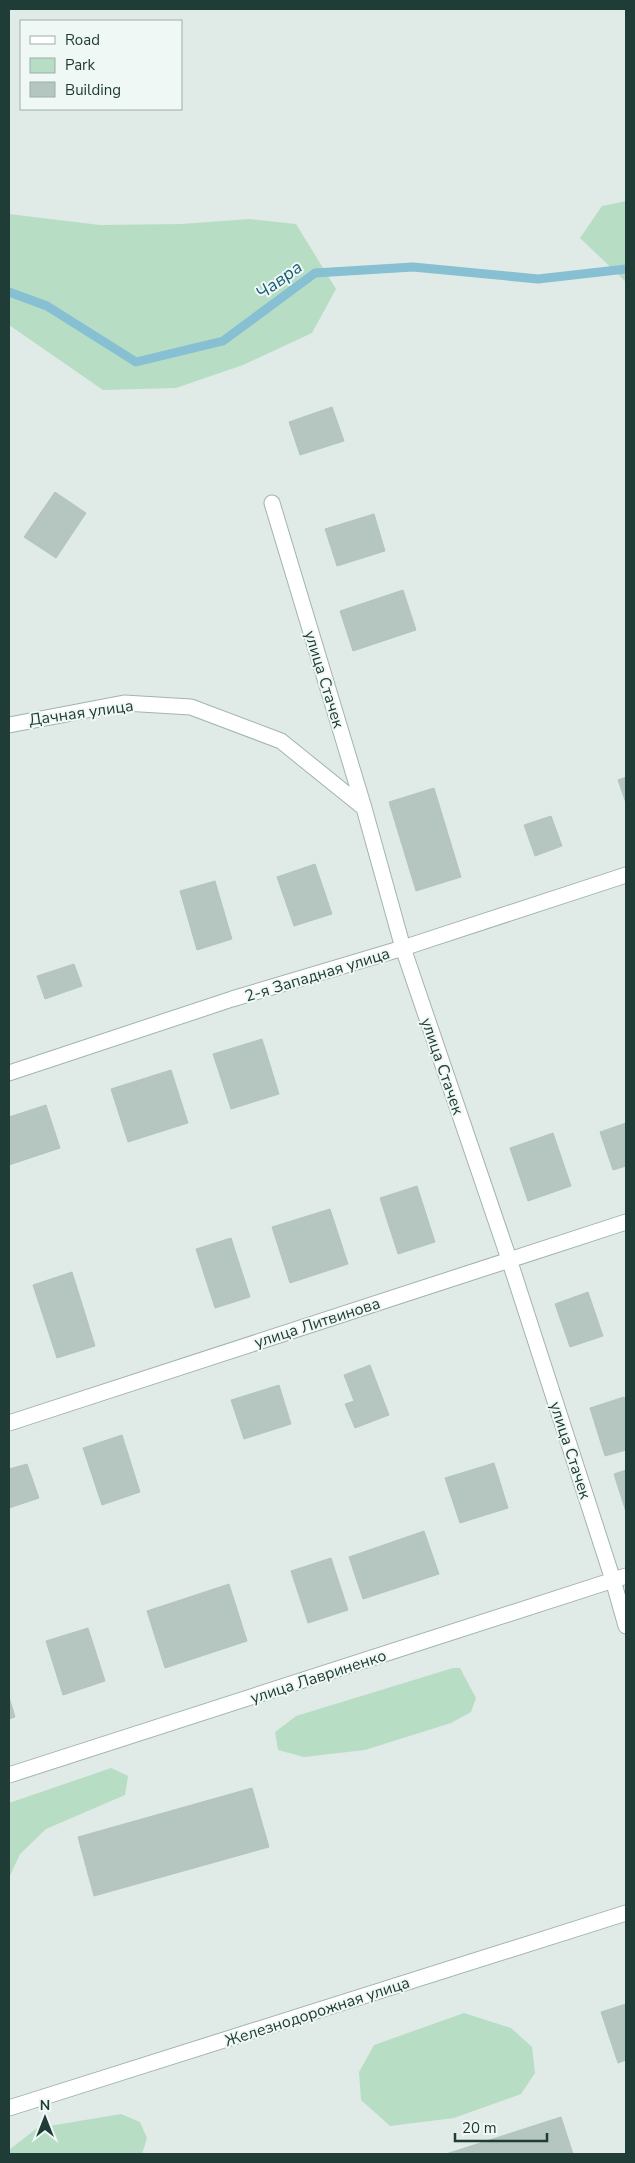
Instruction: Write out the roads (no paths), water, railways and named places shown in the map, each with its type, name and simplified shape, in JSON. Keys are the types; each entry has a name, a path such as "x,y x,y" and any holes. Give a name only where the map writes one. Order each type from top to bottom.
{"street":[{"name":"улица Стачек","path":"272,503 364,808 403,948 620,1578 626,1626"},
{"name":"Дачная улица","path":"9,724 124,703 191,707 281,741 364,808"},
{"name":"2-я Западная улица","path":"9,1073 232,999 403,948 626,875"},
{"name":"улица Литвинова","path":"9,1423 510,1258 626,1222"},
{"name":"улица Лавриненко","path":"9,1775 620,1578"},
{"name":"Железнодорожная улица","path":"9,2108 626,1913"}],"waterway":[{"name":"Чавра","path":"9,292 47,306 136,362 223,341 315,273 413,267 538,279 626,269"}]}
